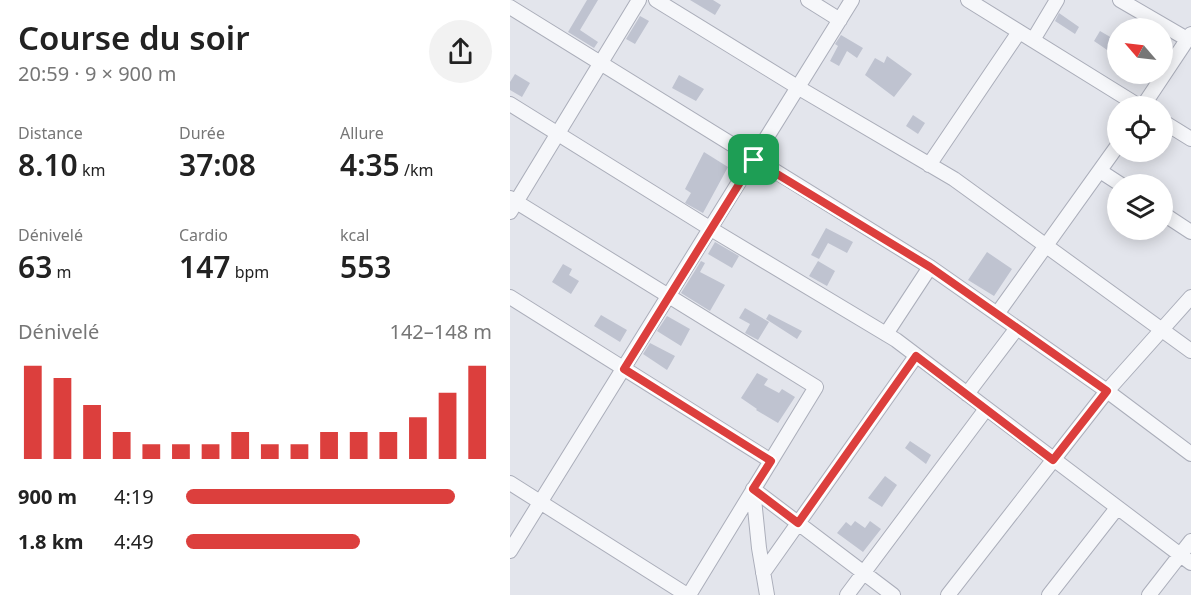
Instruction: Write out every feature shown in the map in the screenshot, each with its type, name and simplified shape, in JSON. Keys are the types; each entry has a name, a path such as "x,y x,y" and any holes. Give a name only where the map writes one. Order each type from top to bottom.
{"street":[{"path":"510,483 688,595 816,387 512,204 639,0"},
{"path":"656,0 954,180 1191,351"},
{"path":"808,0 840,20"},
{"path":"510,551 852,0"},
{"path":"968,0 1125,96"},
{"path":"1033,40 1057,0"},
{"path":"1120,0 1189,37 1148,96"},
{"path":"510,7 930,267 1107,391 1191,454"},
{"path":"930,165 1019,32"},
{"path":"510,104 885,334 1186,559"},
{"path":"1173,128 1191,139"},
{"path":"997,314 1107,161"},
{"path":"1100,171 1107,176"},
{"path":"1173,220 1191,232"},
{"path":"885,334 930,267"},
{"path":"510,297 771,461"},
{"path":"948,595 1107,391 1191,297"},
{"path":"967,394 1017,328"},
{"path":"763,573 916,356"},
{"path":"847,595 986,409"},
{"path":"753,489 893,595"},
{"path":"753,489 767,595"},
{"path":"1049,595 1117,508"},
{"path":"1149,595 1186,559 1191,541"}],"building":[{"path":"587,0 598,0 580,30 598,42 594,48 568,32"},
{"path":"690,0 713,0 721,5 715,15"},
{"path":"1059,13 1079,27 1075,34 1055,21"},
{"path":"640,16 649,21 635,44 626,39"},
{"path":"1100,31 1107,35 1107,50 1094,41"},
{"path":"841,35 863,48 857,58 847,51 839,66 830,61 838,46 835,44"},
{"path":"887,56 912,74 894,97 865,75 875,58 884,63"},
{"path":"515,74 530,83 522,97 510,90 510,82"},
{"path":"679,75 704,89 696,101 672,88"},
{"path":"913,115 925,123 918,134 906,126"},
{"path":"704,152 728,167 703,213 685,203 691,193 685,189"},
{"path":"826,228 853,242 847,253 828,243 819,259 811,255"},
{"path":"715,242 739,256 732,268 708,254"},
{"path":"987,252 1012,269 994,296 968,280"},
{"path":"701,261 705,263 700,272 725,285 710,311 681,293"},
{"path":"818,261 835,271 827,286 809,276"},
{"path":"563,264 572,269 569,275 579,281 571,294 552,282"},
{"path":"745,308 769,322 758,340 745,333 750,324 739,318"},
{"path":"769,314 802,331 797,339 766,319"},
{"path":"601,315 627,330 620,342 594,326"},
{"path":"667,316 690,329 681,346 657,331"},
{"path":"650,343 675,356 667,370 643,354"},
{"path":"757,373 768,379 764,385 779,393 782,389 795,397 778,423 741,398"},
{"path":"910,441 931,455 926,464 905,448"},
{"path":"885,476 897,485 882,507 868,498"},
{"path":"855,521 865,528 870,521 881,529 863,552 837,533 846,522 851,526"}],"route":[{"path":"754,160 930,267 1107,391 1053,460 916,356 798,523 753,489 771,461 624,369 754,160"}]}
